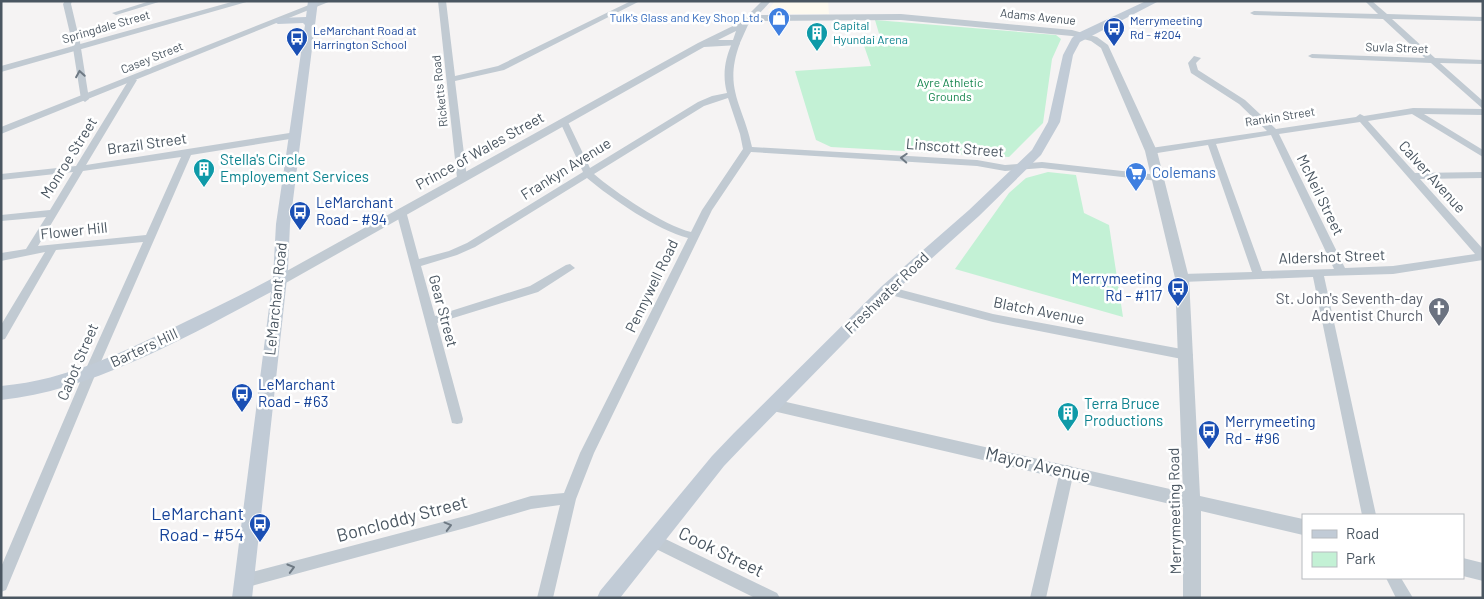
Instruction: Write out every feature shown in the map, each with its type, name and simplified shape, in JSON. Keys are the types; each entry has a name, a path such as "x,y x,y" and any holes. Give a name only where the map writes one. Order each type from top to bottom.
{"main road":[{"name":"Freshwater Road","path":"607,598 718,461 887,290 974,214 1037,152 1051,128 1068,55 1076,40 1100,26 1154,1"},
{"name":"LeMarchant Road","path":"243,590 279,281 283,224 313,4"},
{"path":"278,21 301,19 308,21 309,24"},
{"name":"Barters Hill","path":"1,393 43,387 90,372 132,354 279,281"}],"street":[{"path":"69,1 67,4 77,48 85,99"},
{"path":"116,13 124,9 159,1"},
{"name":"Casey Street","path":"1,131 278,21 313,4 327,1"},
{"name":"Ricketts Road","path":"442,1 462,178"},
{"path":"452,79 501,68 637,1"},
{"path":"748,149 730,95 726,75 744,24 767,1"},
{"path":"1368,1 1483,106"},
{"name":"Springdale Street","path":"1,69 240,2"},
{"path":"1254,13 1483,19"},
{"name":"Adams Avenue","path":"752,18 901,17 1082,35"},
{"name":"Prince of Wales Street","path":"279,281 696,48 744,24"},
{"name":"Merrymeeting Road","path":"1100,26 1105,47 1151,151 1182,278 1192,500 1192,598"},
{"path":"1082,35 1094,39 1105,47"},
{"name":"Prince of Wales Street","path":"696,48 715,42 736,43"},
{"name":"Suvla Street","path":"1312,56 1483,62"},
{"path":"1197,58 1192,63 1194,71 1242,102 1273,131"},
{"name":"Monroe Street","path":"30,251 133,80"},
{"name":"Frankyn Avenue","path":"415,264 453,253 471,245 701,104 715,98 730,95"},
{"path":"1413,111 1483,154"},
{"name":"Rankin Street","path":"1151,151 1360,117 1413,111 1483,112"},
{"name":"Calver Avenue","path":"1360,117 1483,256"},
{"path":"564,122 588,174 601,185 661,224 677,232 693,236"},
{"name":"McNeil Street","path":"1273,131 1342,273"},
{"name":"Brazil Street","path":"1,177 187,154 296,135"},
{"path":"1211,141 1258,274"},
{"name":"Linscott Street","path":"748,149 977,163 1005,168 1042,164 1158,178"},
{"name":"Pennywell Road","path":"545,598 569,499 587,452 693,236 707,210 748,149"},
{"name":"Cabot Street","path":"1,585 90,372 187,154"},
{"path":"1411,176 1483,175"},
{"name":"Gear Street","path":"402,211 457,419"},
{"path":"1,218 52,213"},
{"name":"Flower Hill","path":"1,257 53,247 150,238"},
{"path":"1,336 53,247"},
{"name":"Aldershot Street","path":"1182,278 1258,274 1342,273 1418,267 1483,256"},
{"path":"431,321 534,289 570,268"},
{"path":"1318,274 1368,514"},
{"name":"Blatch Avenue","path":"887,290 993,318 1186,355"},
{"name":"Mayor Avenue","path":"773,405 1192,500 1302,528"},
{"path":"1038,598 1067,471"},
{"name":"Boncloddy Street","path":"243,590 522,504 546,498 569,499"},
{"name":"Cook Street","path":"653,540 772,598"},
{"path":"1464,567 1483,572"},
{"path":"1395,579 1405,598"}],"shaded area":[{"path":"775,1 828,1 829,14 773,14 768,10"}],"green space":[{"name":"Ayre Athletic Grounds","path":"875,20 1056,35 1061,39 1052,59 1043,123 1009,157 831,147 816,140 795,71 871,66 861,37 880,37"},
{"path":"1048,172 1076,175 1084,213 1109,225 1123,317 955,269 1009,193 1026,178"}],"place":[{"name":"Tulk's Glass and Key Shop Ltd.","path":"779,37"},
{"name":"Merrymeeting Rd - #204","path":"1114,47"},
{"name":"Capital Hyundai Arena","path":"817,52"},
{"name":"LeMarchant Road at Harrington School","path":"297,57"},
{"name":"Stella's Circle Employement Services","path":"204,188"},
{"name":"Colemans","path":"1136,192"},
{"name":"LeMarchant Road - #94","path":"300,231"},
{"name":"Merrymeeting Rd - #117","path":"1178,307"},
{"name":"St. John's Seventh-day Adventist Church","path":"1439,327"},
{"name":"LeMarchant Road - #63","path":"242,413"},
{"name":"Terra Bruce Productions","path":"1068,432"},
{"name":"Merrymeeting Rd - #96","path":"1209,450"},
{"name":"LeMarchant Road - #54","path":"260,543"}]}
